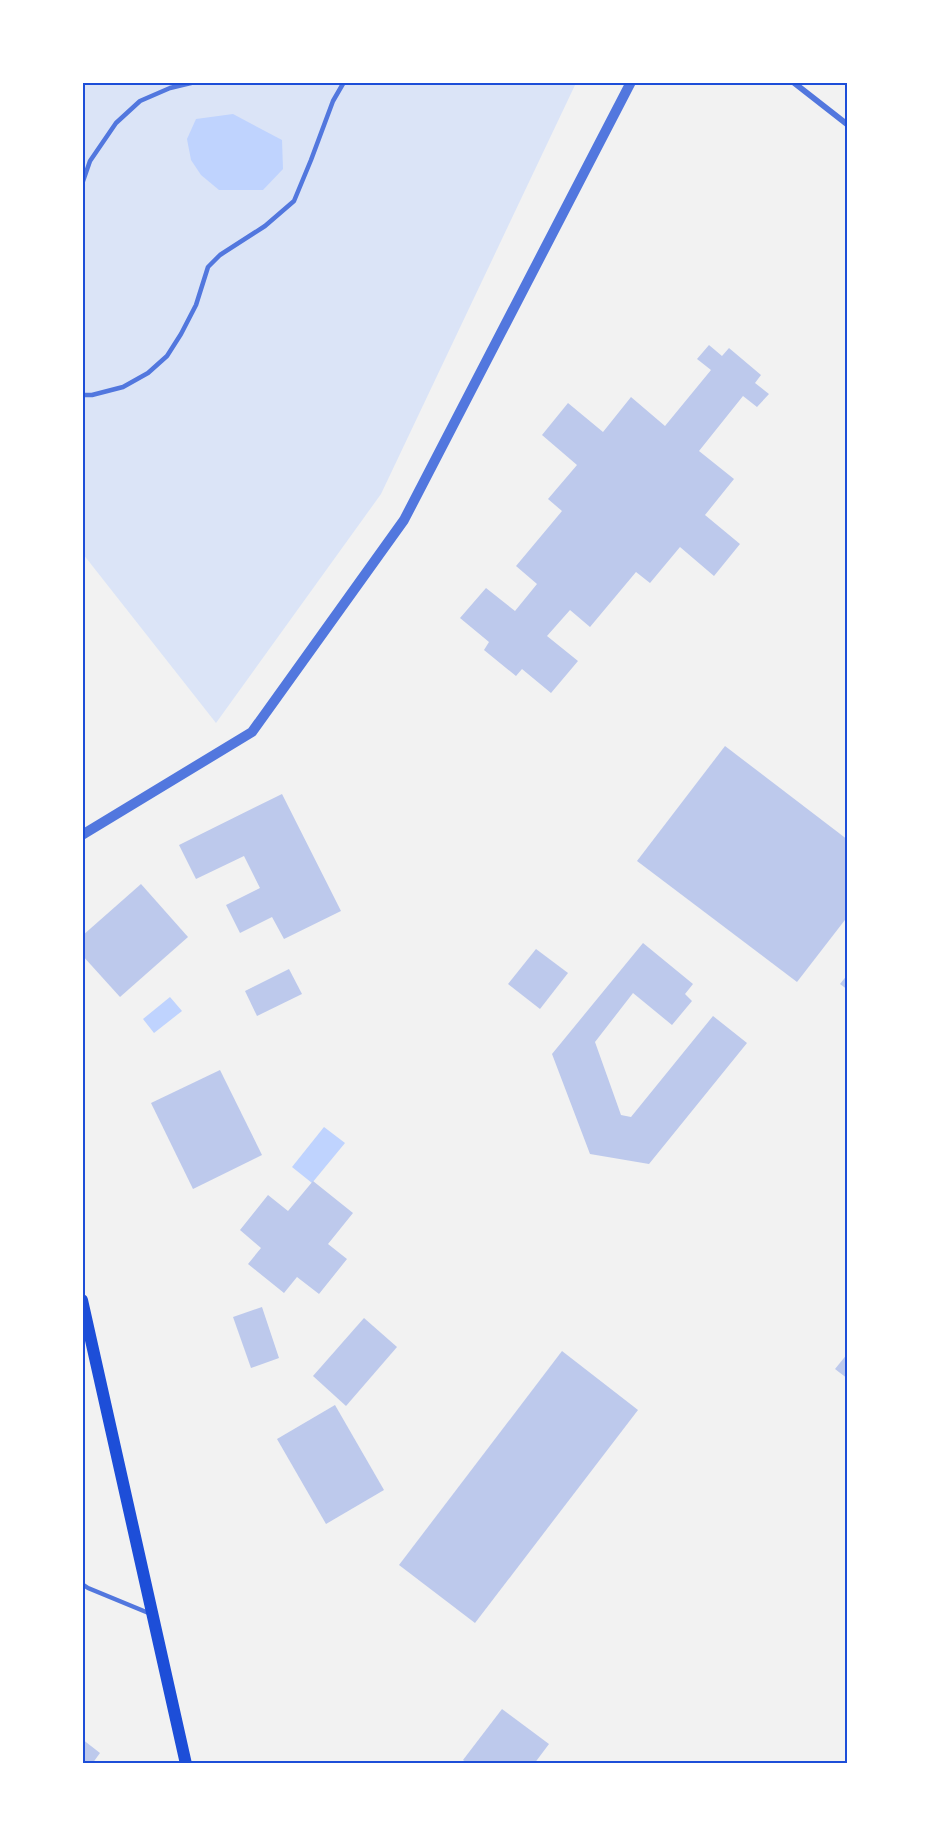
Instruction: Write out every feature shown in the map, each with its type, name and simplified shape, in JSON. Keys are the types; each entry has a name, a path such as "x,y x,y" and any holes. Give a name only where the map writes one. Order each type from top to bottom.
{"main road":[{"path":"82,1300 186,1764"}],"street":[{"path":"82,836 252,732 404,520 631,82"},
{"path":"793,82 848,125"}],"lane":[{"path":"82,184 90,161 116,123 140,101 170,88 195,82"},
{"path":"82,395 92,395 123,387 148,374 167,356 196,305 208,267 220,255 265,226 294,201 312,160 333,101 344,82"},
{"path":"82,1584 153,1615"}],"shaded area":[{"path":"83,83 576,83 381,494 216,723 83,554"}],"water":[{"path":"233,114 282,140 283,169 263,190 219,190 201,175 191,160 187,139 196,119"},
{"path":"170,997 182,1011 154,1033 143,1019"},
{"path":"324,1127 345,1143 312,1183 292,1167"}],"building":[{"path":"709,345 722,356 729,348 761,375 755,383 769,394 757,407 743,396 699,451 734,479 705,515 740,544 714,576 680,547 650,583 636,572 590,627 570,610 547,636 578,661 551,693 522,669 516,676 484,650 489,642 460,618 486,588 515,611 537,584 516,566 562,511 548,499 577,465 542,435 568,403 603,432 631,397 665,426 711,370 697,359"},
{"path":"725,746 848,840 848,916 797,982 637,861"},
{"path":"282,794 341,911 284,939 272,917 240,933 226,905 260,888 244,856 196,879 179,845"},
{"path":"141,884 188,937 120,997 82,955 82,936"},
{"path":"643,943 693,984 685,994 692,1001 672,1025 633,993 595,1042 621,1115 631,1117 713,1016 747,1043 649,1164 590,1154 552,1054"},
{"path":"536,949 568,973 540,1009 508,984"},
{"path":"289,969 302,994 257,1016 245,991"},
{"path":"848,974 848,990 840,984"},
{"path":"220,1070 262,1155 193,1189 151,1103"},
{"path":"313,1181 353,1213 328,1244 347,1259 319,1294 297,1277 284,1293 248,1264 261,1248 240,1230 268,1195 288,1211"},
{"path":"262,1307 279,1358 251,1368 233,1317"},
{"path":"364,1318 397,1347 346,1406 313,1376"},
{"path":"562,1351 638,1410 475,1623 399,1565"},
{"path":"848,1353 848,1379 835,1369"},
{"path":"335,1405 384,1490 326,1524 277,1439"},
{"path":"502,1709 549,1744 534,1764 468,1764 463,1760"},
{"path":"82,1739 100,1753 92,1764 82,1764"}]}
